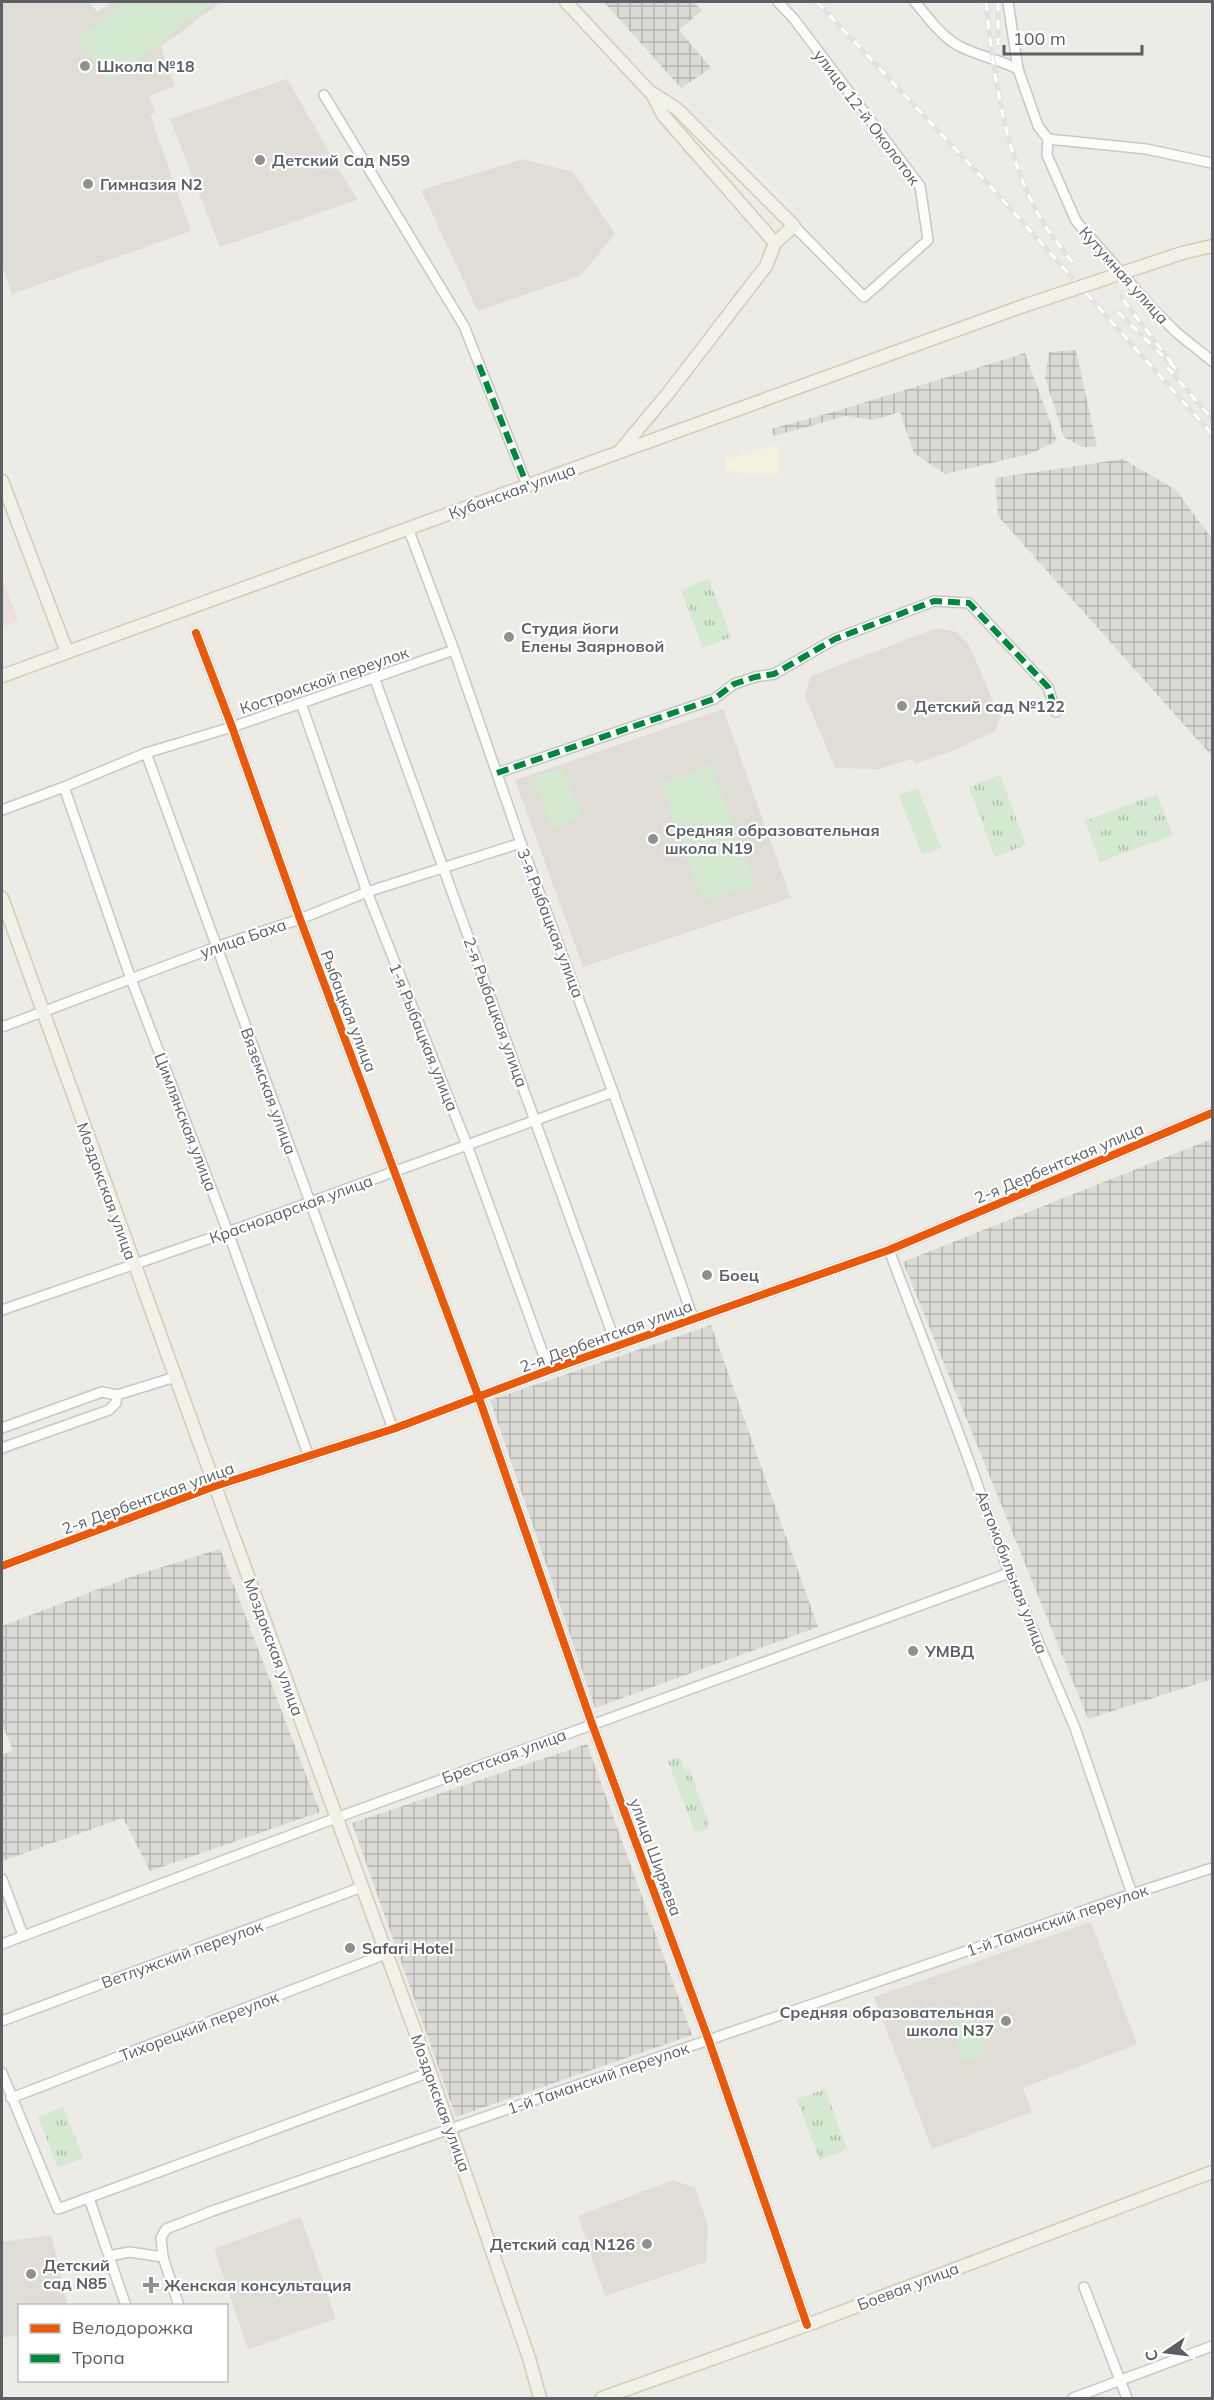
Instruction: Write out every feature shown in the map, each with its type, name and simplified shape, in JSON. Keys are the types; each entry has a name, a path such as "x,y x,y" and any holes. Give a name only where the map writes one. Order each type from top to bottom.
{"main road":[{"path":"566,2 652,93 677,109 794,226 775,243 766,266 669,392 618,453"},
{"path":"652,93 663,115 775,243"},
{"name":"Кубанская улица","path":"2,676 1023,306 1182,253 1210,247"},
{"path":"2,481 67,652"},
{"name":"Моздокская улица","path":"2,898 133,1264 430,2072 529,2358 540,2398"},
{"name":"Боевая улица","path":"602,2398 807,2325 1212,2172"}],"street":[{"name":"улица 12-й Околоток","path":"778,2 794,19 920,186 928,240 864,297 794,226"},
{"path":"915,2 939,30 959,46 999,59 1018,69"},
{"name":"Кутумная улица","path":"1008,2 1018,69 1038,126 1048,140 1047,155 1076,221 1152,308 1177,333 1212,361"},
{"path":"324,95 464,326 527,485"},
{"path":"1048,140 1146,149 1212,163"},
{"name":"3-я Рыбацкая улица","path":"408,528 693,1318"},
{"path":"497,773 714,699 734,684 774,674 835,639 934,601 969,603 1048,687 1056,712"},
{"name":"Рыбацкая улица","path":"196,633 479,1398"},
{"name":"Костромской переулок","path":"2,810 146,753 232,727 453,650"},
{"name":"2-я Рыбацкая улица","path":"374,677 617,1347"},
{"name":"1-я Рыбацкая улица","path":"301,703 367,892 467,1145 549,1370"},
{"name":"Вяземская улица","path":"146,753 393,1429"},
{"name":"Цимлянская улица","path":"64,787 131,979 228,1232 309,1457"},
{"name":"улица Баха","path":"2,1027 216,947 300,919 367,892 442,866 520,843"},
{"name":"Краснодарская улица","path":"2,1310 228,1232 613,1092"},
{"name":"2-я Дербентская улица","path":"2,1566 214,1486 393,1429 693,1318 889,1250 1212,1113"},
{"name":"Автомобильная улица","path":"889,1250 1009,1573 1075,1728 1132,1894"},
{"path":"2,1428 102,1392 117,1395 175,1377"},
{"path":"2,1448 109,1410 116,1403 117,1395"},
{"name":"улица Ширяева","path":"479,1398 592,1724 709,2041 807,2325"},
{"name":"Брестская улица","path":"2,1944 336,1818 1009,1573"},
{"name":"1-й Таманский переулок","path":"163,2257 160,2242 162,2234 166,2229 175,2225 450,2128 1212,1868"},
{"path":"2,1879 23,1935"},
{"name":"Ветлужский переулок","path":"2,2021 362,1887"},
{"name":"Тихорецкий переулок","path":"11,2098 386,1954"},
{"path":"2,2073 58,2209 430,2072"},
{"path":"89,2198 125,2304"},
{"path":"109,2256 129,2252 163,2257 178,2304"},
{"path":"1084,2287 1127,2398"},
{"path":"1073,2398 1212,2346"}],"shaded area":[{"path":"2,2 89,2 97,12 112,2 221,2 161,47 175,86 149,96 155,113 150,115 191,231 12,294 2,265"},
{"path":"604,2 693,2 702,10 679,30 711,68 681,88"},
{"name":"Детский Сад N59","path":"287,79 357,200 220,247 170,119"},
{"path":"523,159 573,172 615,234 581,275 478,311 421,190"},
{"path":"1076,350 1097,447 1082,447 1064,437 1045,378 1049,352"},
{"path":"1025,353 1057,441 1030,454 945,474 914,453 900,412 873,420 846,416 774,436 771,429 837,411"},
{"path":"779,445 778,476 726,471 726,459"},
{"path":"1123,459 1176,490 1212,539 1212,756 998,516 995,478"},
{"path":"2,577 18,621 2,627"},
{"name":"Детский сад №122","path":"937,628 956,632 969,645 1000,717 995,731 950,752 917,763 912,759 879,769 835,768 805,696 811,676"},
{"name":"Средняя образовательная школа N19","path":"723,709 791,898 583,967 515,780"},
{"path":"1212,1139 1212,1679 1088,1719 903,1262"},
{"path":"711,1325 818,1627 595,1708 490,1400"},
{"path":"220,1549 320,1812 150,1871 123,1818 2,1861 2,1755 13,1750 2,1724 2,1626 133,1576"},
{"path":"587,1744 692,2035 456,2117 352,1823"},
{"name":"Средняя образовательная школа N37","path":"1091,1922 1137,2044 1023,2088 1032,2112 932,2149 874,1997"},
{"name":"Детский сад N126","path":"673,2180 695,2188 708,2225 706,2262 605,2296 578,2216"},
{"path":"301,2217 336,2319 248,2349 214,2249"},
{"name":"Детский сад N85","path":"51,2235 68,2304 18,2304 18,2336 2,2337 2,2242"}],"green space":[{"path":"125,2 213,2 110,82 77,39"},
{"path":"709,579 731,637 703,648 681,590"},
{"path":"711,764 756,885 703,901 660,783"},
{"path":"563,768 582,817 553,829 532,778"},
{"path":"1000,775 1026,845 995,857 969,787"},
{"path":"918,788 941,848 922,855 899,795"},
{"path":"1157,794 1173,835 1100,862 1085,821"},
{"path":"680,1757 685,1771 689,1769 709,1823 707,1829 701,1832 694,1830 668,1761"},
{"path":"972,2014 987,2054 963,2062 948,2023"},
{"path":"825,2089 847,2149 820,2160 797,2099"},
{"path":"63,2107 83,2158 58,2168 38,2117"}],"railway":[{"path":"817,2 992,188 1212,434"},
{"path":"986,2 996,79 1015,159 1038,214 1073,263"},
{"path":"998,2 998,45"},
{"path":"1118,312 1177,370 1121,297"},
{"path":"1167,367 1212,419"}],"marked path":[{"path":"479,365 527,485"},
{"path":"497,773 714,699 734,684 774,674 835,639 934,601 969,603 1048,687 1056,712"}],"cycle path":[{"path":"196,633 479,1398 592,1724 709,2041 807,2325"},
{"path":"2,1566 215,1486 393,1429 549,1370 889,1250 1212,1113"}],"place":[{"name":"Школа №18","path":"85,66"},
{"name":"Детский Сад N59","path":"260,160"},
{"name":"Гимназия N2","path":"88,184"},
{"name":"Студия йоги Елены Заярновой","path":"509,637"},
{"name":"Детский сад №122","path":"902,706"},
{"name":"Средняя образовательная школа N19","path":"653,839"},
{"name":"Боец","path":"707,1275"},
{"name":"УМВД","path":"913,1651"},
{"name":"Safari Hotel","path":"350,1948"},
{"name":"Средняя образовательная школа N37","path":"1006,2021"},
{"name":"Детский сад N126","path":"647,2244"},
{"name":"Детский сад N85","path":"31,2274"},
{"name":"Женская консультация","path":"151,2285"}]}
